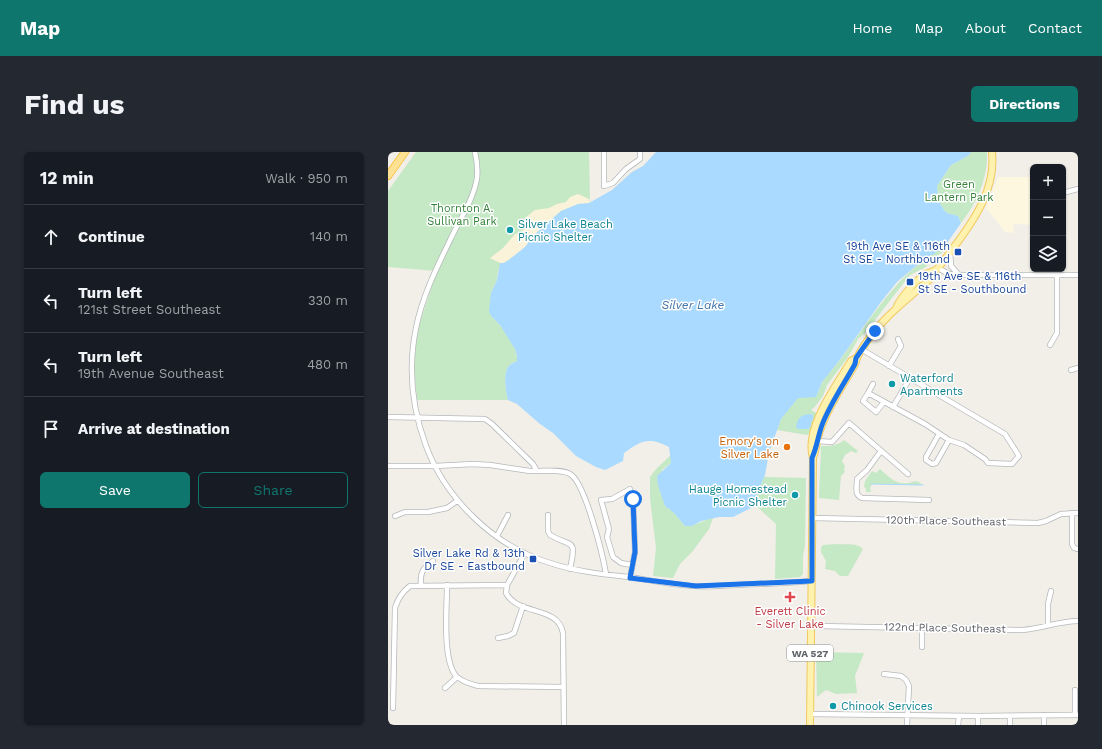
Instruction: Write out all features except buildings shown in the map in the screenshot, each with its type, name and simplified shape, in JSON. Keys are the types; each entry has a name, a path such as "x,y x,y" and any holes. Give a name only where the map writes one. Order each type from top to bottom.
{"highway":[{"path":"388,172 401,152"},
{"path":"388,176 405,152"}],"main road":[{"name":"WA 527","path":"812,458 816,450 817,441 826,414 855,364 856,358 861,350 896,307 930,279 974,217 988,192 993,168 992,152"},
{"name":"WA 527","path":"810,725 810,624 813,518 812,458 810,450 817,421 851,361 856,358"}],"street":[{"path":"475,152 478,171 473,193 431,280 416,327 412,359 412,377 418,418 423,437 435,466 447,488 478,521 509,545 546,562 570,569 696,586 812,581"},
{"path":"604,152 604,186 613,183 626,169 640,159 640,152"},
{"path":"1066,192 1078,189"},
{"path":"950,252 951,266 959,275"},
{"path":"935,270 959,275 1078,275"},
{"path":"1050,344 1056,333 1057,275"},
{"path":"889,366 901,346 898,338"},
{"path":"861,350 1005,434 1019,456 1012,464 988,463 985,458 964,445 949,440 925,424 868,393"},
{"path":"1071,370 1078,368"},
{"path":"893,407 910,378"},
{"path":"873,384 863,401 874,411 877,411 884,402"},
{"path":"388,417 485,419 533,464 536,471"},
{"path":"817,441 832,442 849,423 908,474"},
{"path":"939,434 926,457 926,460 932,464 936,463 949,440"},
{"path":"881,451 867,470 857,479 856,494 862,498 929,500"},
{"path":"388,466 473,464 530,471 565,472 573,476 584,496 604,562 606,574"},
{"path":"630,578 635,552 633,499 630,489 612,499 601,500 609,529 607,537 613,557 621,563 632,565"},
{"path":"395,516 405,512 428,512 447,508 458,501"},
{"name":"120th Place Southeast","path":"813,518 1038,523 1061,514 1078,513"},
{"path":"496,536 508,514"},
{"path":"1072,514 1072,544 1076,548"},
{"path":"548,516 548,531 550,535 569,542 572,545 573,553 570,569"},
{"path":"525,553 507,584 506,593 508,598 513,602 554,617 562,627 564,725"},
{"path":"421,585 423,570 433,561"},
{"path":"393,708 395,608 403,591 410,586 421,585 507,584"},
{"path":"447,585 448,652 451,666 457,677 468,684 478,686 564,687"},
{"path":"1048,625 1048,604 1051,591"},
{"path":"498,638 514,633 522,606"},
{"name":"122nd Place Southeast","path":"810,624 818,626 1033,630 1062,622 1078,621"},
{"path":"922,628 922,647"},
{"path":"884,674 900,676 906,680 909,686 907,725"},
{"path":"445,688 457,677"},
{"path":"810,714 959,716 1076,715 1075,690"},
{"path":"1044,715 1044,725"},
{"path":"958,725 959,716"},
{"path":"978,716 978,725"},
{"path":"1010,716 1010,725"}],"shaded area":[{"path":"998,177 1030,177 1030,225 1014,224 1013,233 1005,232 986,208"}],"green space":[{"name":"Thornton A. Sullivan Park","path":"416,152 589,152 590,202 567,208 498,270 497,280 493,288 491,316 500,325 512,342 517,355 517,361 506,370 505,383 508,400 417,400 414,368 417,331 437,271 388,267 388,191"},
{"name":"Green Lantern Park","path":"971,152 987,152 986,171 977,199 961,223 958,216 947,213 944,210 938,200 937,186 951,165 968,156"},
{"path":"945,246 944,250 931,259 927,266 909,276 865,333 858,339 848,357 827,385 823,396 811,410 818,414 811,432 807,435 777,430 781,419 798,397 818,393 825,378 886,297 913,269"},
{"path":"844,440 858,451 856,453 851,451 845,455 842,461 845,466 845,472 841,476 839,500 819,498 821,446 836,445"},
{"path":"671,455 671,463 662,470 662,495 665,506 674,513 685,526 713,518 709,529 692,552 680,564 673,578 653,576 656,548 650,498 650,477"},
{"path":"880,469 889,477 900,483 917,481 923,485 872,484 870,488 871,492 866,492 866,488 864,487 865,481 872,471 876,473"},
{"path":"764,477 806,478 805,544 803,574 800,577 775,579 776,524 753,503"},
{"path":"823,545 858,545 863,549 848,576 840,576 835,571 825,569 826,561 821,552 821,547"},
{"path":"816,652 864,653 855,676 857,693 836,694 826,690 817,697"}],"sand":[{"path":"578,194 589,199 590,203 578,204 561,211 534,235 525,247 504,263 500,263 490,258 503,248 515,234 520,233 528,225 525,218 535,210 549,208 566,202 570,197"}],"water":[{"name":"Silver Lake","path":"656,152 971,152 968,156 951,165 937,186 938,200 944,210 947,213 958,216 961,223 945,246 916,266 897,282 822,382 816,397 798,398 781,419 769,453 765,475 751,508 733,517 719,517 701,521 692,526 685,526 674,513 665,506 658,485 657,476 671,463 669,447 656,442 646,441 636,445 624,453 623,461 605,470 596,467 576,456 553,433 517,404 508,400 505,383 506,370 517,361 517,356 515,349 489,311 491,293 497,280 500,263 504,263 509,260 525,247 534,235 561,211 578,204 589,203 612,190 632,172 643,166"},
{"path":"804,415 813,415 811,426 808,429 798,429 796,427 799,419"}],"waterway":[{"path":"871,484 923,485"}],"place":[{"name":"Silver Lake Beach Picnic Shelter","path":"510,230"},
{"name":"19th Ave SE & 116th St SE - Northbound","path":"958,252"},
{"name":"19th Ave SE & 116th St SE - Southbound","path":"910,282"},
{"name":"Waterford Apartments","path":"892,384"},
{"name":"Emory's on Silver Lake","path":"787,447"},
{"name":"Hauge Homestead Picnic Shelter","path":"795,495"},
{"name":"Silver Lake Rd & 13th Dr SE - Eastbound","path":"533,559"},
{"name":"Everett Clinic - Silver Lake","path":"790,597"},
{"name":"Chinook Services","path":"833,706"}],"route":[{"path":"633,499 635,552 630,578 696,586 812,581 812,458 816,450 817,441 826,414 855,364 856,358 875,331"}]}
